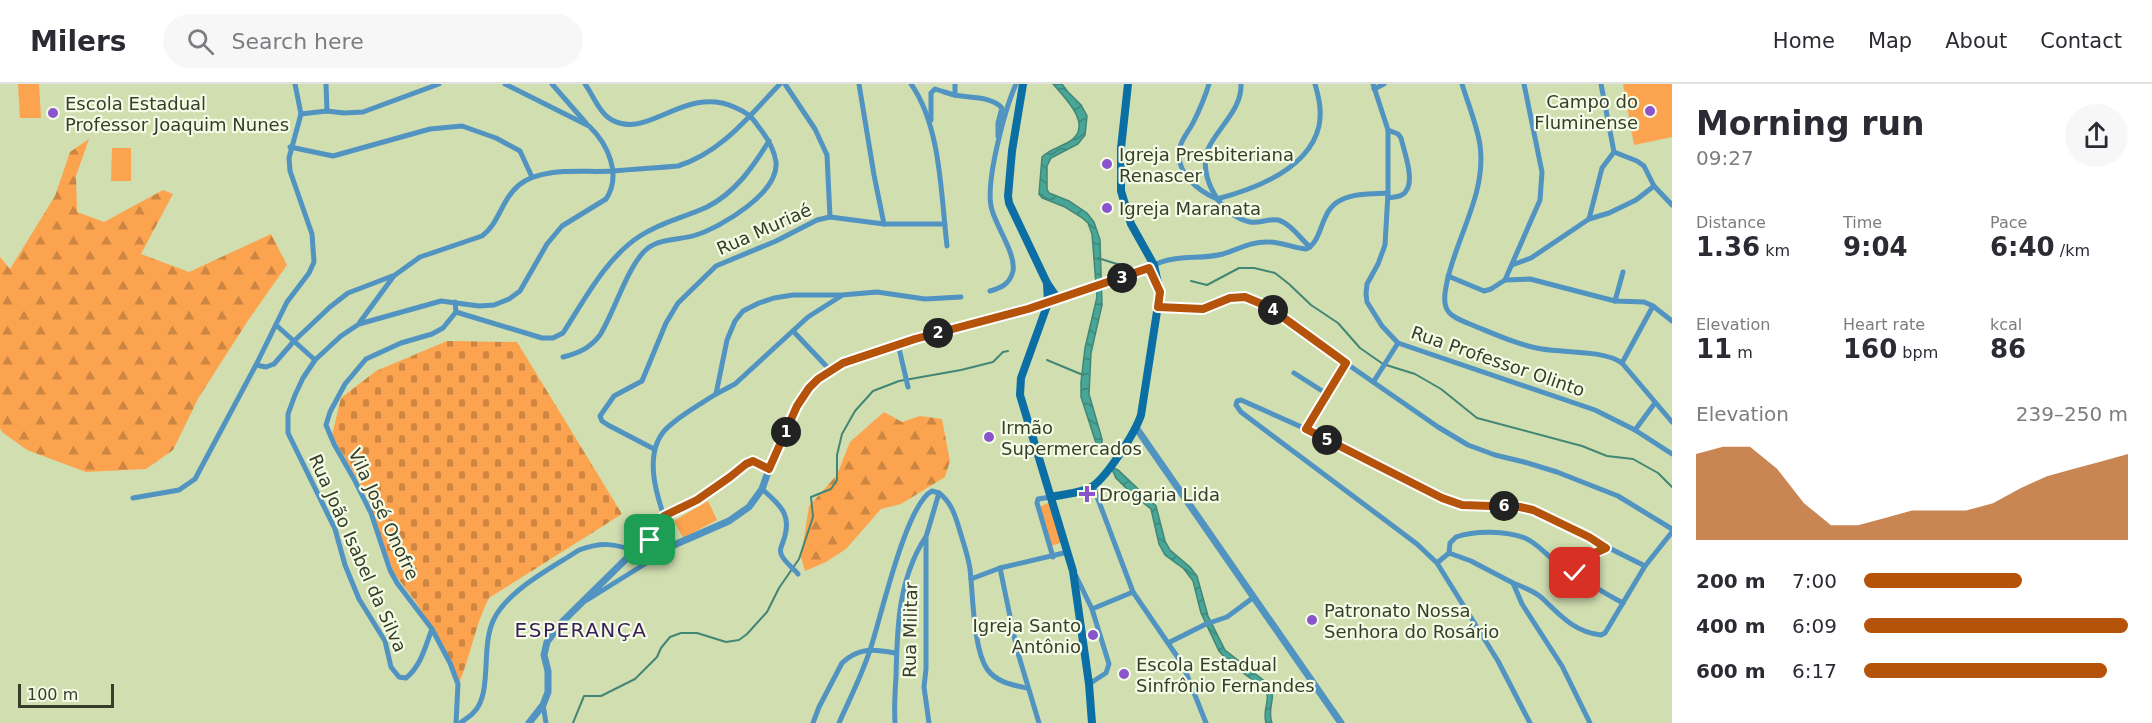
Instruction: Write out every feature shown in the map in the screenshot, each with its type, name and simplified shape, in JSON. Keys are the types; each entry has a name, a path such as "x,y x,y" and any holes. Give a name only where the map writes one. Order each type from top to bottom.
{"main road":[{"path":"1023,84 1012,151 1008,196 1047,283 1058,299"},
{"path":"1051,497 1093,486 1137,429 1142,415 1160,292 1152,267 1131,224 1121,191 1122,148 1128,84"},
{"path":"1047,283 1048,303 1021,378 1019,390 1073,571 1089,684 1092,723"}],"street":[{"path":"133,498 179,490 195,479 287,302 309,273 314,262 315,249 312,234 290,171 290,147 301,114 295,84"},
{"path":"326,84 327,111"},
{"path":"301,114 327,111 363,112 439,84"},
{"path":"505,84 589,126"},
{"path":"552,84 598,135 605,146 614,171"},
{"path":"563,357 579,354 593,345 633,269 648,247 696,235 727,220 770,184 775,174 776,162 769,141 751,115 726,103 699,102 683,105 653,120 624,124 608,117 585,84"},
{"path":"256,365 270,367 330,307 348,293 395,275 420,257 482,236 489,231 502,205 513,190 532,177 554,173 678,166 696,160 733,134 780,84"},
{"path":"785,84 815,129 827,156 830,217"},
{"path":"859,84 884,224"},
{"path":"911,84 932,125"},
{"path":"955,84 955,95"},
{"path":"990,291 1008,282 1013,273 1010,254 997,226 990,200 999,144 1016,84"},
{"path":"1209,84 1179,149 1182,168 1188,179 1201,192 1217,199 1229,211 1250,222 1278,220 1310,247"},
{"path":"1217,199 1207,172 1206,160 1211,144 1240,98 1241,84"},
{"path":"1217,199 1269,182 1300,158 1319,127 1320,103 1315,84"},
{"path":"1373,86 1384,84"},
{"path":"1462,84 1480,145 1481,162 1472,207 1448,276 1443,301 1446,309 1454,317 1511,342 1561,352 1614,357 1622,363 1672,422"},
{"path":"1505,280 1540,200 1542,172 1524,84"},
{"path":"1589,219 1602,168 1614,152 1600,84"},
{"name":"Rua Professor Olinto","path":"1373,86 1388,130 1388,196 1384,245 1378,264 1367,284 1366,294 1367,302 1382,326 1398,343 1594,410 1635,430 1672,454"},
{"path":"947,246 932,125 931,91 934,89 955,95 985,99 999,105 1002,108 998,123 999,144"},
{"path":"290,147 333,156 430,129 462,126 496,138 520,151 532,177"},
{"path":"528,723 543,705 548,692 548,671 544,655 547,642 561,623 616,568 637,552 674,545 740,515 749,507 762,489 797,406 809,388 830,370 843,363 898,344 1048,303 1109,283 1170,259 1224,254 1245,245 1270,241 1298,248 1310,247 1315,242 1330,207 1339,200 1355,195 1388,196 1402,195 1406,192 1410,182 1401,138 1398,134 1388,130"},
{"path":"455,302 456,312 542,338 558,337 564,333 602,274 623,250 639,236 657,225 718,200 749,171 769,141"},
{"path":"1614,152 1644,166 1654,186 1672,205"},
{"name":"Rua João Isabel da Silva","path":"432,629 420,661 413,672 406,678 399,677 391,666 385,641 359,599 345,565 335,529 288,433 288,414 303,378 315,360 358,324 441,301 479,306 494,305 509,300 520,291 547,244 558,231 572,219 606,199 613,183 614,171"},
{"path":"1512,265 1532,258 1589,219 1610,213 1654,186"},
{"name":"Rua Muriaé","path":"654,448 608,425 602,421 600,416 615,396 642,381 666,323 678,303 707,273 726,261 746,254 817,220 830,217 884,224 945,224"},
{"path":"1615,301 1623,272"},
{"path":"358,324 395,275"},
{"path":"1448,276 1484,291 1505,280 1530,279 1615,301 1633,300 1653,306 1672,321"},
{"path":"716,394 727,340 735,321 743,311 774,297 877,292 925,299 961,297"},
{"path":"674,545 664,516 652,466 654,448 664,431 679,418 735,384 808,317 842,295"},
{"path":"1158,307 1203,309 1230,298 1245,297 1269,307 1438,427 1468,445 1557,472 1618,496 1672,530 1645,566 1605,633 1601,635 1595,635 1563,620 1542,597 1471,561 1449,553"},
{"path":"1622,363 1653,306"},
{"name":"Vila José Onofre","path":"456,312 443,328 432,334 366,359 345,384 330,412 326,425 371,513 390,570 397,583 432,629 458,684 458,723"},
{"path":"276,326 315,360"},
{"path":"793,331 830,370"},
{"path":"1374,381 1398,343"},
{"path":"898,344 908,385"},
{"path":"1306,429 1346,363"},
{"path":"1294,373 1327,394"},
{"path":"1530,723 1498,661 1437,564 1417,544 1241,412 1236,404 1239,400 1244,401 1306,429 1442,498 1462,505 1520,507 1533,510 1645,566"},
{"path":"1635,430 1655,403"},
{"path":"1137,429 1341,723"},
{"path":"646,549 664,516 697,500 750,462 757,462 769,469"},
{"path":"1093,486 1133,592 1183,665 1206,723"},
{"path":"762,489 780,505 788,522 781,548 783,558 796,572"},
{"path":"839,723 871,649 906,531 925,496 932,491 939,493 950,503 967,553 975,626 987,669 1000,681 1027,688"},
{"path":"895,723 895,653 899,610 915,553 926,537 939,493"},
{"path":"1051,497 1038,499 1036,503 1053,556"},
{"path":"1437,564 1449,553 1452,540 1463,534 1482,532 1509,534 1532,542 1555,561 1623,603"},
{"name":"Rua Militar","path":"926,537 924,687 929,723"},
{"path":"458,723 475,712 482,697 485,683 487,637 494,618 518,591 579,550 590,546 618,544 637,552"},
{"path":"584,602 648,562 660,548"},
{"path":"1575,573 1588,556 1606,548"},
{"path":"971,579 1000,568 1068,552"},
{"path":"1000,568 1017,650 1039,723"},
{"path":"1073,571 1092,609 1109,664 1106,673 1089,684"},
{"path":"1513,583 1522,604 1567,674 1590,723"},
{"path":"1092,609 1133,592"},
{"path":"1168,643 1234,613 1254,597"},
{"path":"813,723 842,663 851,656 871,649 895,653"},
{"path":"543,705 546,723"}],"green space":[{"path":"18,84 39,84 41,118 20,118"},
{"name":"Campo do Fluminense","path":"1623,84 1672,84 1672,137 1634,145"},
{"path":"89,139 76,176 77,212 104,222 163,190 173,194 141,254 189,272 271,234 287,265 199,397 173,450 146,469 86,472 27,450 2,432 0,428 0,257 10,269 55,196 70,152"},
{"path":"112,148 131,148 131,181 111,181"},
{"path":"447,341 517,342 622,514 489,598 459,683 445,651 418,605 394,573 366,494 332,435 341,398 376,371"},
{"path":"884,412 902,422 920,416 942,419 950,461 945,477 901,504 881,509 846,549 826,562 805,571 801,557 809,506 837,475 850,442"},
{"path":"708,501 717,520 683,538 674,521"},
{"path":"1050,502 1063,542 1051,546 1039,507"},
{"path":"672,516 674,521 669,524 666,519"}],"water":[{"path":"1053,84 1062,84 1081,105 1087,116 1085,135 1078,144 1051,158 1047,166 1047,189 1049,193 1069,201 1087,213 1094,222 1100,240 1102,305 1091,353 1089,394 1102,439 1102,448 1096,443 1081,397 1085,348 1097,297 1092,234 1088,223 1081,217 1065,207 1042,198 1039,194 1042,157 1067,143 1075,137 1079,130 1079,122 1071,105"},
{"path":"1111,467 1118,470 1156,506 1165,541 1170,550 1197,576 1208,616 1225,650 1272,687 1270,714 1272,723 1266,723 1265,718 1268,697 1266,690 1231,664 1219,651 1201,613 1193,581 1184,569 1165,555 1159,544 1151,509 1116,478"}],"waterway":[{"path":"1098,258 1120,265"},
{"path":"1191,281 1207,285 1239,268 1254,268 1275,273 1311,305 1338,323 1360,348 1383,364 1415,374 1441,389 1477,418 1582,446 1607,456 1633,459 1658,473 1672,487"},
{"path":"573,723 584,696 601,696 635,679 657,657 670,637 681,633 697,633 726,642 739,640 767,612 779,588 799,559 813,517 811,497 831,489 837,480 837,455 842,434 855,411 873,391 899,381 993,362 1003,352 1008,351"},
{"path":"1047,360 1083,375"}],"place":[{"name":"Campo do Fluminense","path":"1650,111"},
{"name":"Escola Estadual Professor Joaquim Nunes","path":"53,113"},
{"name":"Igreja Presbiteriana Renascer","path":"1107,164"},
{"name":"Igreja Maranata","path":"1107,208"},
{"name":"Irmão Supermercados","path":"989,437"},
{"name":"Drogaria Lida","path":"1087,494"},
{"name":"Patronato Nossa Senhora do Rosário","path":"1312,620"},
{"name":"Igreja Santo Antônio","path":"1093,635"},
{"name":"Escola Estadual Sinfrônio Fernandes","path":"1124,674"}],"district":[{"name":"ESPERANÇA","path":"581,630"}],"route":[{"path":"650,540 664,516 697,500 746,464 753,461 769,469 797,406 809,388 830,370 855,358 915,339 1028,309 1149,268 1160,292 1158,307 1194,310 1203,309 1237,296 1254,299 1269,307 1346,363 1306,429 1442,498 1462,505 1520,507 1533,510 1589,537 1606,548 1588,556 1575,573"}]}
